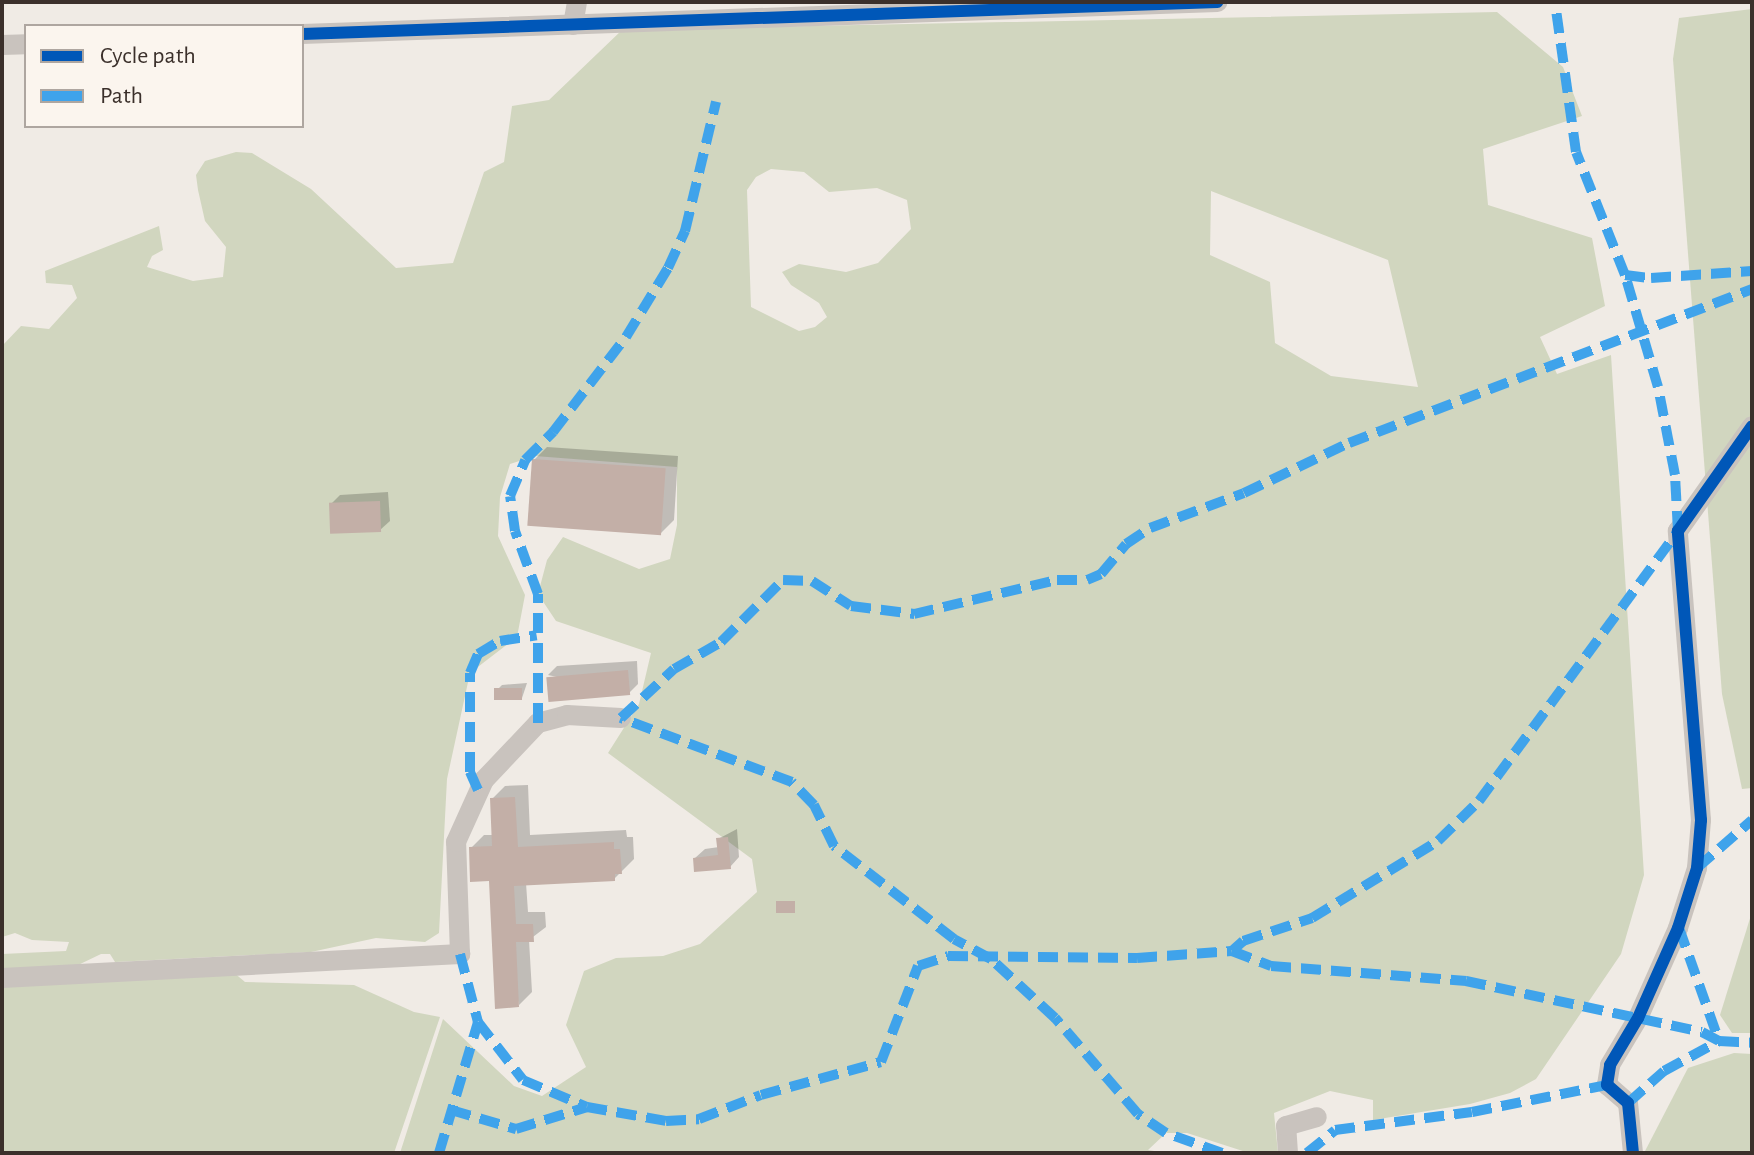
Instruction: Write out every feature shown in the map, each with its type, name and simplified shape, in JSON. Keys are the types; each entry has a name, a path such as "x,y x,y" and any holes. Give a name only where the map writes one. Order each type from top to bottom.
{"street":[{"path":"573,25 577,2"},
{"path":"304,34 1217,2"},
{"path":"2,45 24,44"},
{"path":"1633,1153 1628,1103 1607,1085 1610,1065 1638,1018 1678,928 1697,868 1701,820 1678,531 1752,426"},
{"path":"2,978 460,954 456,842 484,780 538,723 567,715 621,718"},
{"path":"1288,1153 1286,1126 1317,1117"}],"green space":[{"path":"1752,9 1752,788 1742,789 1722,694 1673,59 1679,18"},
{"path":"1497,12 1563,67 1582,116 1483,149 1488,205 1592,238 1605,306 1540,337 1557,374 1611,355 1644,875 1621,954 1536,1079 1510,1093 1470,1104 1373,1120 1373,1100 1330,1091 1274,1113 1278,1153 1249,1153 1187,1133 1166,1133 1148,1150 1167,1153 400,1153 443,1019 514,1086 542,1096 586,1067 566,1025 584,971 616,958 663,956 700,944 757,892 752,859 608,753 639,704 651,653 556,621 538,594 547,560 563,537 639,569 670,559 677,525 677,467 535,456 510,464 500,497 498,536 525,595 517,637 470,673 447,779 439,933 425,942 376,938 311,952 115,962 110,954 101,954 76,966 2,970 2,954 66,951 69,942 32,940 15,933 2,937 2,346 21,326 49,329 77,298 72,285 46,283 45,271 159,226 163,250 152,256 147,267 193,281 223,277 226,247 205,221 196,175 205,161 236,152 252,153 311,189 396,268 453,263 484,172 504,162 512,106 549,100 622,30","holes":["771,169 804,172 829,192 877,188 907,200 911,229 878,263 846,272 799,264 782,272 791,285 819,303 827,317 815,327 799,331 751,307 747,190 756,177","1211,191 1388,260 1418,387 1331,376 1275,343 1270,282 1210,255"]},
{"path":"1752,912 1752,1033 1732,1033 1720,1015"},
{"path":"232,971 245,982 354,985 414,1012 440,1017 394,1153 2,1153 2,984"},
{"path":"1734,1053 1752,1054 1752,1153 1644,1153 1688,1068"}],"building":[{"path":"532,459 666,468 661,535 527,526"},
{"path":"380,501 381,532 330,534 329,503"},
{"path":"628,670 630,695 548,702 546,677"},
{"path":"494,688 522,688 522,700 494,700"},
{"path":"515,797 518,847 614,842 614,849 620,849 622,874 615,874 615,881 514,886 516,924 533,924 534,942 516,942 519,1007 495,1009 489,881 470,882 469,847 492,846 490,798"},
{"path":"728,837 731,869 694,872 693,858 718,855 716,838"},
{"path":"776,901 795,901 795,913 776,913"}],"marked path":[{"path":"460,954 478,1022 523,1080 587,1107 666,1121 699,1119 761,1095 881,1062 918,966 948,956 1137,958 1232,951 1243,941 1312,918 1438,841 1479,801 1678,531 1675,475 1658,387 1625,275 1576,152 1555,2"},
{"path":"538,723 538,594 515,531 510,496 525,460 553,432 626,337 668,268 685,231 716,102"},
{"path":"1625,275 1651,278 1752,271"},
{"path":"1222,1153 1166,1133 1138,1114 1055,1018 991,959 954,939 834,846 814,805 792,782 621,718 674,669 721,642 783,580 812,581 851,606 914,614 1057,580 1087,580 1101,574 1126,544 1150,528 1244,493 1349,443 1752,289"},
{"path":"478,790 470,772 470,673 478,654 500,641 537,635"},
{"path":"1697,868 1752,820"},
{"path":"1679,928 1719,1041"},
{"path":"1232,951 1271,966 1466,981 1702,1032 1719,1041 1752,1043"},
{"path":"439,1153 478,1022"},
{"path":"1628,1103 1664,1071 1719,1041"},
{"path":"1307,1153 1335,1130 1472,1112 1607,1085"},
{"path":"451,1110 516,1129 587,1107"}],"cycle path":[{"path":"304,34 1217,2"},
{"path":"1633,1153 1628,1103 1607,1085 1610,1065 1638,1018 1678,928 1697,868 1701,820 1678,531 1752,426"}]}
